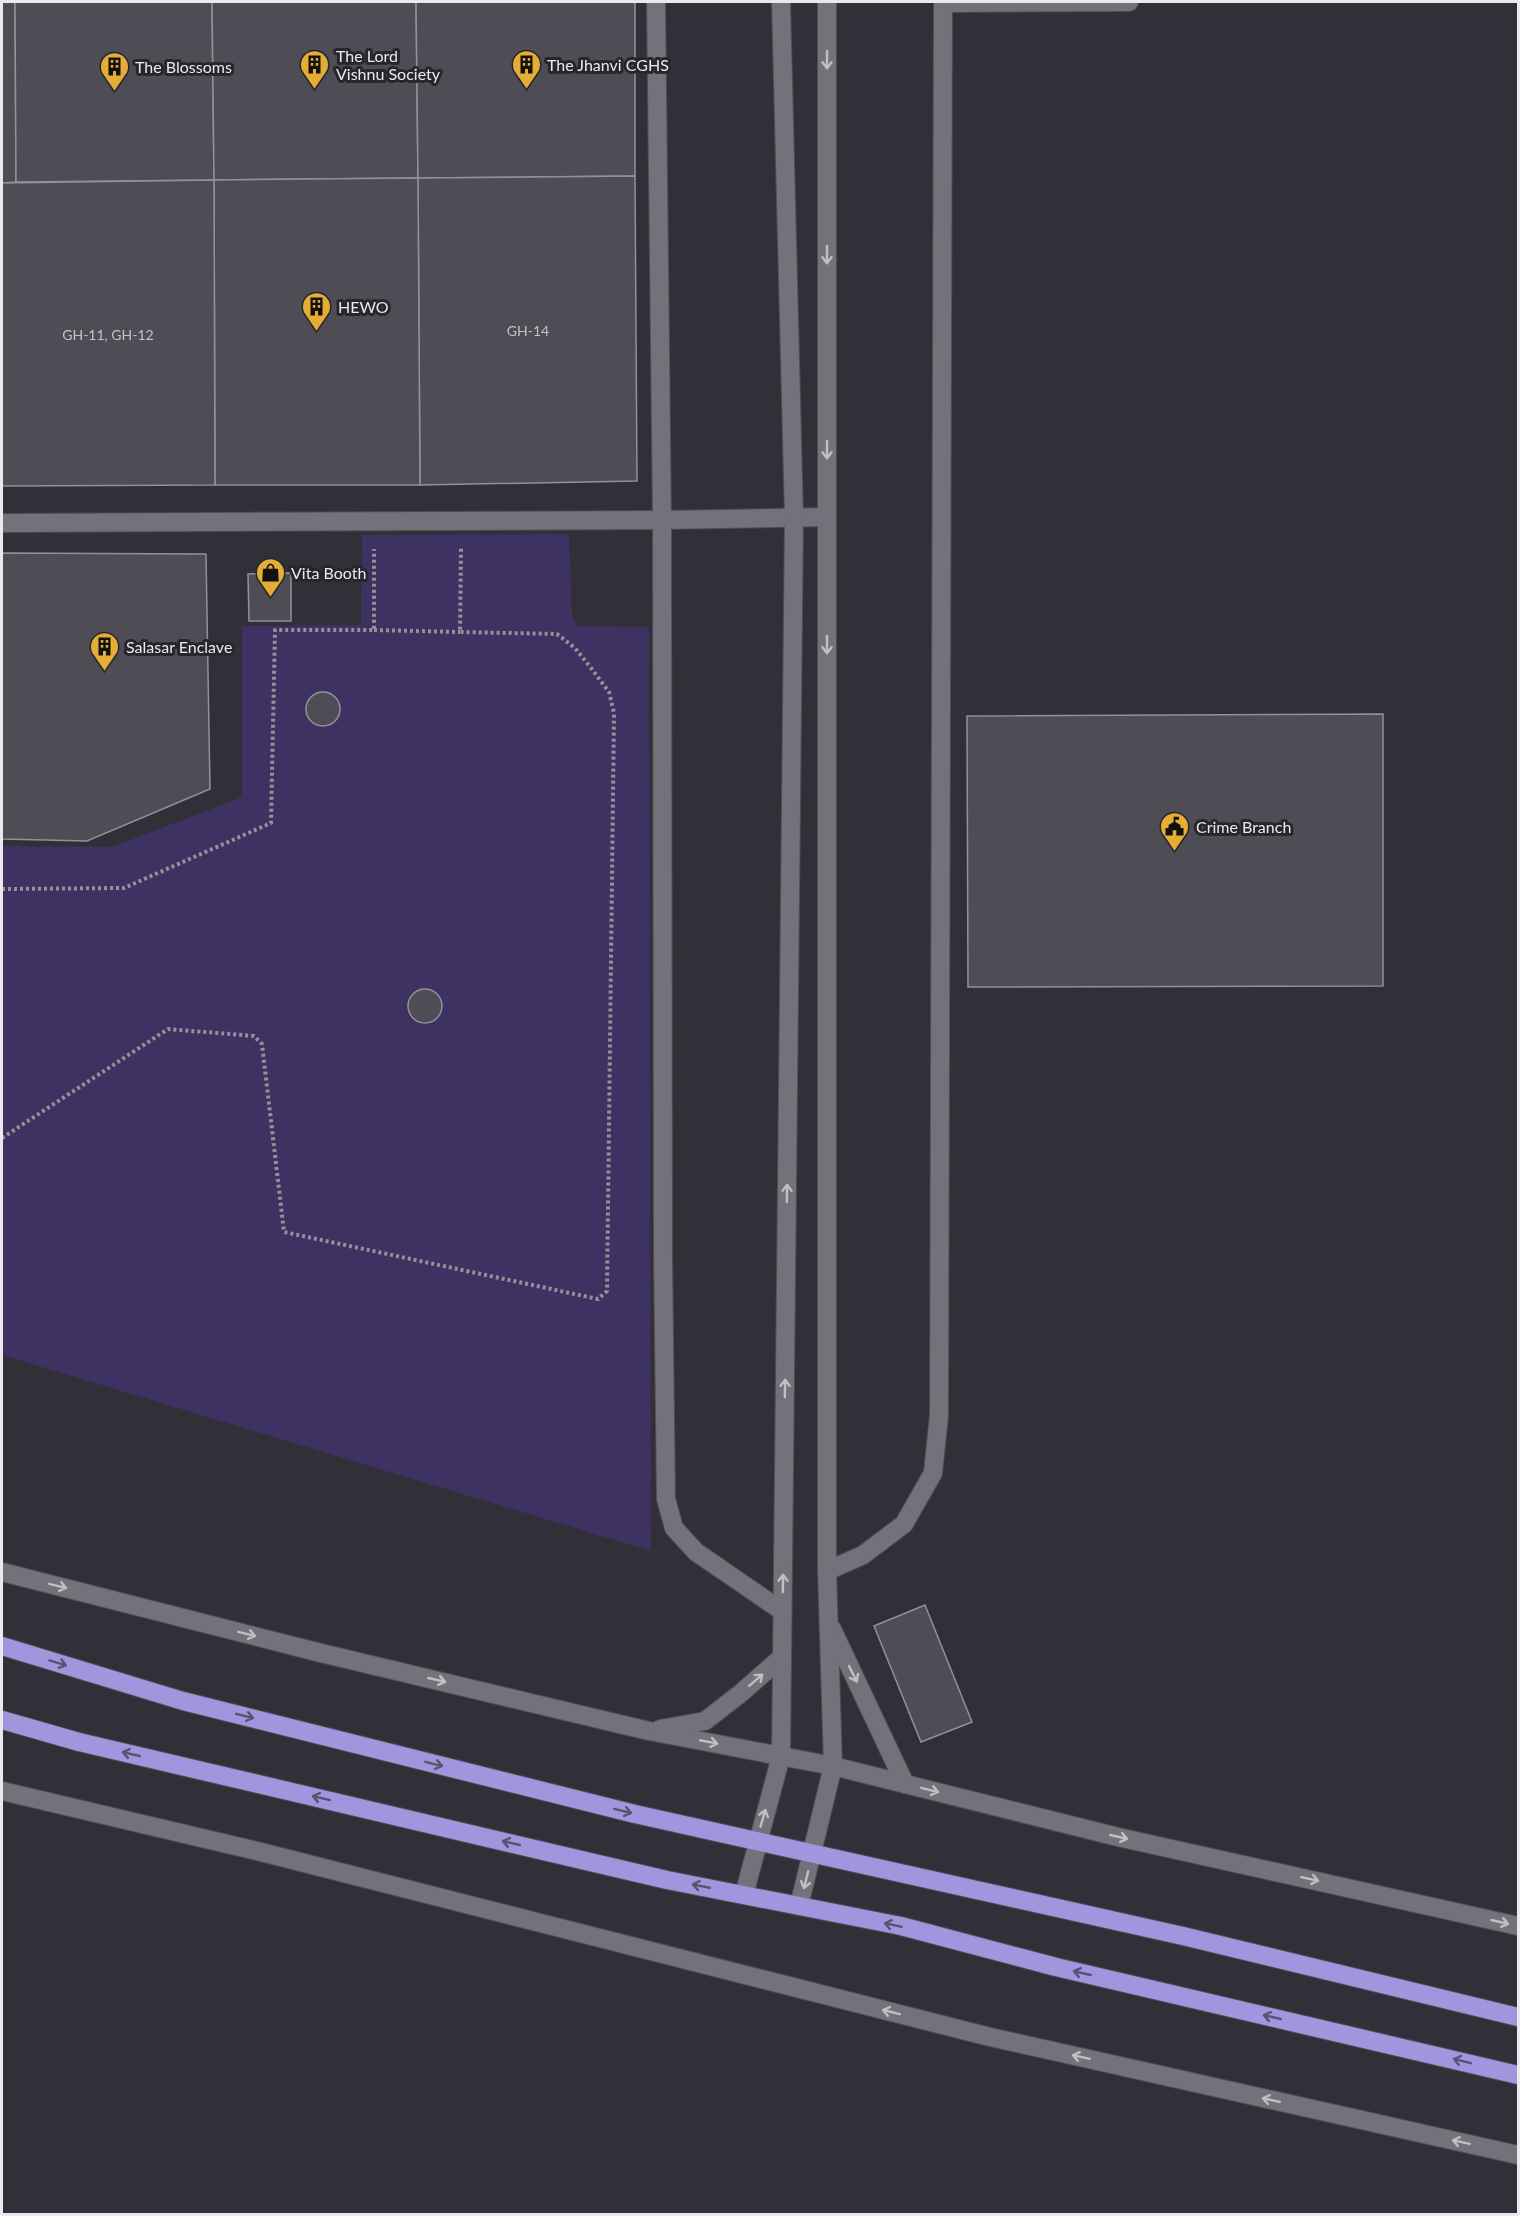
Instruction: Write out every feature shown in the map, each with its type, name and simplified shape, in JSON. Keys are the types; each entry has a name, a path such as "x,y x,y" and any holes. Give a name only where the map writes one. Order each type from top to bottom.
{"highway":[{"path":"2,1646 183,1701 635,1814 1172,1933 1518,2017"},
{"path":"2,1720 171,1763 667,1880 901,1926 1056,1967 1518,2075"}],"street":[{"path":"656,2 662,520 663,1244 666,1499 674,1528 696,1552 782,1611"},
{"path":"744,1895 781,1756 794,518 781,2"},
{"path":"799,1906 832,1766 827,1571 827,2"},
{"path":"827,1571 863,1555 904,1524 933,1473 939,1415 943,2 1129,2"},
{"path":"2,523 827,517"},
{"path":"2,1572 321,1653 650,1731 832,1766 1118,1838 1518,1926"},
{"path":"828,1622 905,1784"},
{"path":"650,1731 705,1721 782,1657"},
{"path":"2,1791 257,1851 986,2036 1518,2154"}],"path":[{"path":"460,633 462,520"},
{"path":"374,521 374,630"},
{"path":"2,889 124,888 271,823 274,630 557,634 575,648 609,692 614,713 607,1291 598,1299 284,1232 262,1044 254,1036 168,1029 2,1138"}],"shaded area":[{"path":"569,534 572,617 578,626 649,627 651,1551 2,1355 2,846 112,847 242,797 242,626 361,625 362,535"}],"building":[{"path":"2,2 15,2 16,182 2,183"},
{"name":"The Blossoms","path":"15,2 212,2 214,180 16,182"},
{"name":"The Lord Vishnu Society","path":"212,2 416,2 418,178 214,180"},
{"name":"The Jhanvi CGHS","path":"416,2 635,2 635,176 418,178"},
{"path":"635,176 637,481 420,485 418,178"},
{"name":"HEWO","path":"418,178 420,485 215,485 214,180"},
{"path":"214,180 215,485 2,486 2,183"},
{"name":"Salasar Enclave","path":"2,553 206,554 210,789 87,841 2,839"},
{"name":"Vita Booth","path":"291,573 291,621 249,621 248,574"},
{"path":"323,692 335,697 340,709 335,721 323,726 311,721 306,709 311,697"},
{"name":"Crime Branch","path":"1383,714 1383,986 968,987 967,716"},
{"path":"425,989 437,994 442,1006 437,1018 425,1023 413,1018 408,1006 413,994"},
{"path":"925,1605 972,1722 921,1742 874,1626"}],"place":[{"name":"The Lord Vishnu Society","path":"315,90"},
{"name":"The Jhanvi CGHS","path":"526,90"},
{"name":"The Blossoms","path":"114,92"},
{"name":"HEWO","path":"317,332"},
{"name":"Vita Booth","path":"270,598"},
{"name":"Salasar Enclave","path":"105,672"},
{"name":"Crime Branch","path":"1175,852"}]}
